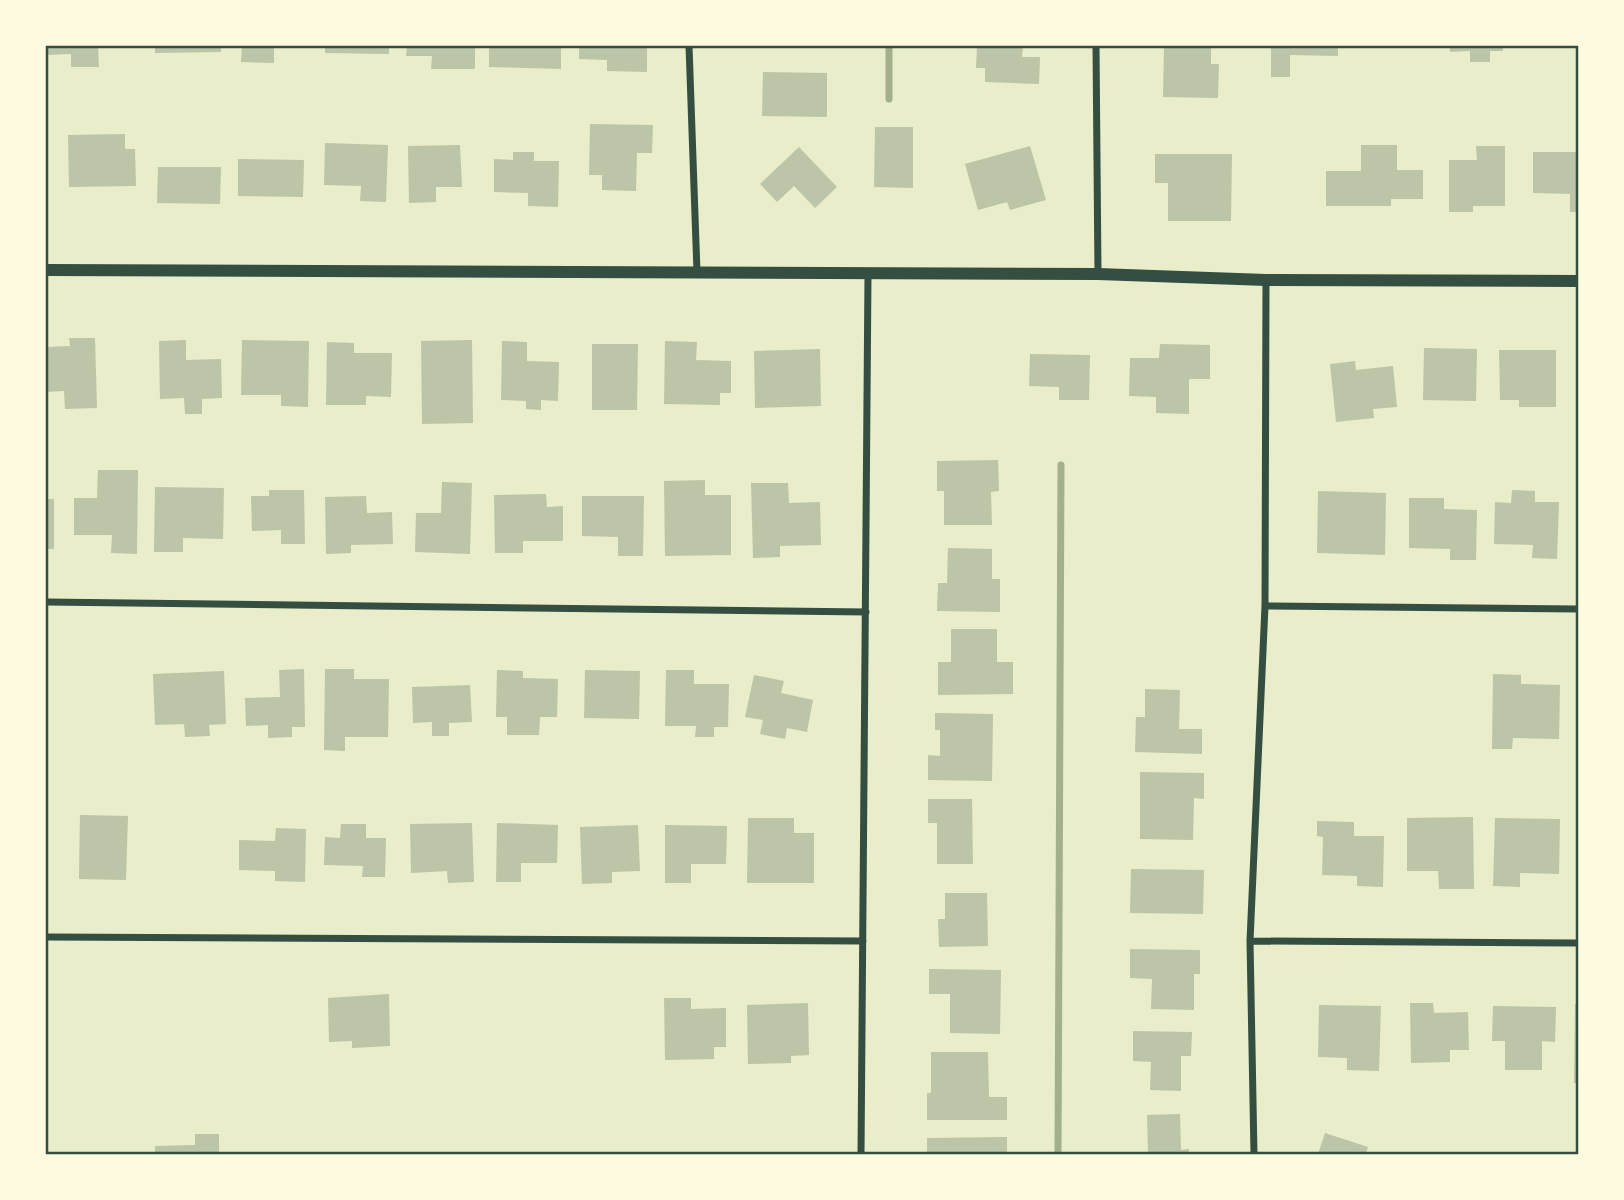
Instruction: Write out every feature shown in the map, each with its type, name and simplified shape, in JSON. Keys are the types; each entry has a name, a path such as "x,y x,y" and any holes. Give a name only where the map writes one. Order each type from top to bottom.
{"street":[{"path":"690,46 697,272"},
{"path":"1096,46 1098,274"},
{"path":"46,270 1098,274 1266,280 1578,281"},
{"path":"861,1154 868,274"},
{"path":"1254,1154 1250,941 1265,606 1266,280"},
{"path":"46,602 866,612"},
{"path":"1265,606 1578,609"},
{"path":"46,937 863,941"},
{"path":"1250,941 1578,943"}],"building":[{"path":"46,46 98,46 99,67 71,67 71,54 46,55"},
{"path":"155,46 221,46 221,52 155,53"},
{"path":"242,46 274,46 274,63 241,62"},
{"path":"325,46 389,46 389,54 325,53"},
{"path":"407,46 475,46 475,69 431,69 432,56 406,56"},
{"path":"489,46 561,46 561,69 489,67"},
{"path":"579,46 647,46 647,72 607,71 607,60 579,59"},
{"path":"977,46 1023,46 1022,57 1040,57 1039,84 985,82 985,68 976,68"},
{"path":"1164,46 1211,46 1211,64 1219,64 1218,98 1163,97"},
{"path":"1271,46 1338,46 1338,56 1290,55 1290,77 1271,77"},
{"path":"1450,46 1503,46 1503,51 1490,51 1490,62 1470,62 1470,51 1450,52"},
{"path":"763,72 827,73 827,117 762,116"},
{"path":"590,124 653,125 652,153 637,153 636,191 602,190 602,175 589,175"},
{"path":"875,127 913,127 913,188 874,187"},
{"path":"125,134 125,149 135,149 136,186 69,187 68,135"},
{"path":"325,143 388,145 386,202 360,201 361,186 324,185"},
{"path":"460,145 462,187 436,187 436,202 409,203 408,146"},
{"path":"1361,145 1397,145 1397,170 1423,170 1423,199 1391,199 1391,206 1326,206 1326,171 1361,171"},
{"path":"1030,146 1046,200 1010,210 1007,202 978,210 965,164"},
{"path":"1476,146 1505,146 1505,206 1473,206 1473,212 1449,212 1449,160 1477,160"},
{"path":"799,147 837,187 815,208 794,186 777,202 760,184"},
{"path":"513,152 534,152 534,161 559,161 558,207 528,206 528,193 494,192 494,159 513,160"},
{"path":"1533,152 1578,152 1578,212 1570,212 1570,194 1533,193"},
{"path":"1155,154 1232,154 1231,221 1168,221 1168,183 1155,183"},
{"path":"238,159 304,160 303,197 238,196"},
{"path":"158,167 221,167 220,204 157,203"},
{"path":"69,338 95,338 97,408 65,409 64,391 46,392 46,347 70,346"},
{"path":"186,340 186,360 221,359 222,398 202,399 202,414 185,414 184,398 160,399 159,341"},
{"path":"242,340 309,341 308,407 281,406 281,395 241,395"},
{"path":"472,340 473,423 422,424 421,341"},
{"path":"502,341 527,342 527,361 559,362 558,401 541,400 541,410 526,409 526,401 501,400"},
{"path":"665,341 697,342 696,360 731,361 731,393 720,393 720,405 664,404"},
{"path":"327,342 354,343 354,353 392,353 391,397 366,396 366,405 326,405"},
{"path":"592,344 638,344 637,410 592,410"},
{"path":"1160,344 1210,345 1210,379 1189,379 1189,414 1156,413 1156,397 1129,396 1130,358 1159,358"},
{"path":"1424,348 1477,349 1476,401 1423,400"},
{"path":"820,349 821,406 755,408 754,351"},
{"path":"1499,350 1556,350 1556,407 1519,407 1519,400 1500,400"},
{"path":"1030,354 1090,355 1089,400 1059,400 1059,387 1029,386"},
{"path":"1355,361 1356,370 1393,366 1397,407 1373,409 1374,418 1336,422 1330,364"},
{"path":"998,460 999,491 991,492 992,525 944,525 944,491 937,491 937,461"},
{"path":"98,470 138,470 137,554 111,553 112,535 74,535 74,498 97,498"},
{"path":"705,480 705,495 731,495 731,555 665,556 664,481"},
{"path":"442,482 472,483 470,554 415,552 416,513 441,513"},
{"path":"751,483 788,483 789,503 820,502 821,545 780,546 780,557 753,558"},
{"path":"155,487 224,488 223,539 183,538 183,552 154,552"},
{"path":"269,490 304,490 305,544 281,544 281,530 252,531 251,496 269,496"},
{"path":"1512,490 1535,491 1535,502 1559,502 1557,559 1532,558 1533,545 1494,544 1495,502 1511,503"},
{"path":"1318,491 1386,493 1385,555 1317,553"},
{"path":"546,494 547,507 563,506 563,541 523,541 523,553 495,553 494,495"},
{"path":"366,496 367,513 392,512 393,544 351,545 351,553 326,554 325,497"},
{"path":"582,496 644,496 643,556 618,556 618,537 582,536"},
{"path":"1409,498 1444,498 1444,509 1477,510 1476,560 1450,560 1450,549 1409,548"},
{"path":"46,499 54,499 54,549 46,549"},
{"path":"948,548 992,549 992,579 1000,579 1000,612 937,611 938,583 947,583"},
{"path":"951,629 997,629 997,662 1013,662 1013,694 938,695 938,662 951,662"},
{"path":"304,669 305,727 292,727 292,737 268,738 268,725 246,726 245,698 280,697 279,670"},
{"path":"325,669 354,669 354,679 389,679 388,737 345,737 345,751 324,750"},
{"path":"497,670 523,671 523,678 558,679 557,717 540,717 539,735 507,735 507,717 496,717"},
{"path":"585,670 640,671 639,719 584,718"},
{"path":"666,670 694,670 694,684 729,684 728,727 714,727 714,737 695,737 696,726 665,726"},
{"path":"224,671 226,724 209,725 210,736 185,737 184,724 155,725 153,674"},
{"path":"1493,674 1521,675 1521,684 1560,685 1559,739 1513,738 1512,749 1492,749"},
{"path":"754,675 784,681 781,693 813,700 807,732 787,728 785,739 760,734 763,720 745,717"},
{"path":"470,685 472,722 449,723 449,736 432,736 432,722 413,723 412,687"},
{"path":"1145,689 1180,690 1179,729 1202,729 1202,754 1135,752 1136,717 1145,717"},
{"path":"935,713 993,714 992,781 928,780 928,755 940,756 940,730 935,730"},
{"path":"1140,772 1204,773 1204,799 1194,798 1193,840 1140,839"},
{"path":"928,799 972,799 973,864 937,864 937,823 928,823"},
{"path":"80,815 128,816 126,880 79,879"},
{"path":"1473,817 1474,889 1439,889 1438,871 1407,871 1407,818"},
{"path":"748,818 794,818 794,833 814,833 814,883 747,883"},
{"path":"1495,818 1560,819 1559,874 1520,873 1520,887 1493,886"},
{"path":"1317,821 1354,822 1354,836 1384,836 1383,887 1357,886 1357,876 1322,875 1323,837 1317,836"},
{"path":"472,823 474,882 448,883 447,871 411,873 410,824"},
{"path":"497,823 558,825 557,863 521,863 521,882 496,882"},
{"path":"341,824 366,824 366,838 386,838 385,877 362,877 363,866 324,865 325,837 340,838"},
{"path":"638,825 640,871 612,872 612,883 582,884 580,827"},
{"path":"665,825 727,826 726,864 691,864 691,883 665,883"},
{"path":"276,828 306,829 305,882 275,881 275,871 239,870 239,840 275,841"},
{"path":"1131,869 1204,870 1203,914 1130,913"},
{"path":"945,893 987,893 988,946 939,947 938,919 945,919"},
{"path":"1130,949 1200,950 1200,974 1194,974 1194,1010 1151,1009 1152,979 1130,978"},
{"path":"929,969 1001,970 1000,1034 950,1033 950,994 929,994"},
{"path":"389,994 390,1046 352,1048 352,1041 329,1042 328,998"},
{"path":"664,998 691,998 691,1009 726,1008 726,1047 714,1047 714,1059 665,1060"},
{"path":"808,1003 809,1055 791,1056 791,1063 748,1064 747,1005"},
{"path":"1410,1003 1433,1003 1434,1013 1468,1012 1469,1050 1450,1050 1450,1062 1411,1063"},
{"path":"1575,1004 1578,1004 1578,1083 1574,1083"},
{"path":"1319,1005 1381,1006 1379,1071 1347,1070 1347,1058 1318,1057"},
{"path":"1493,1006 1556,1007 1555,1042 1542,1041 1542,1070 1505,1070 1505,1041 1492,1041"},
{"path":"1133,1031 1192,1032 1191,1056 1181,1056 1181,1091 1150,1090 1151,1062 1133,1061"},
{"path":"931,1052 988,1052 989,1097 1007,1097 1007,1120 927,1120 927,1093 931,1093"},
{"path":"1180,1114 1181,1150 1189,1149 1189,1154 1148,1154 1147,1115"},
{"path":"1325,1133 1368,1147 1366,1154 1318,1154"},
{"path":"195,1134 219,1134 219,1154 155,1154 155,1146 195,1145"},
{"path":"1007,1137 1007,1154 927,1154 927,1138"}],"waterway":[{"path":"889,46 889,99"},
{"path":"1058,1154 1061,465"}]}
